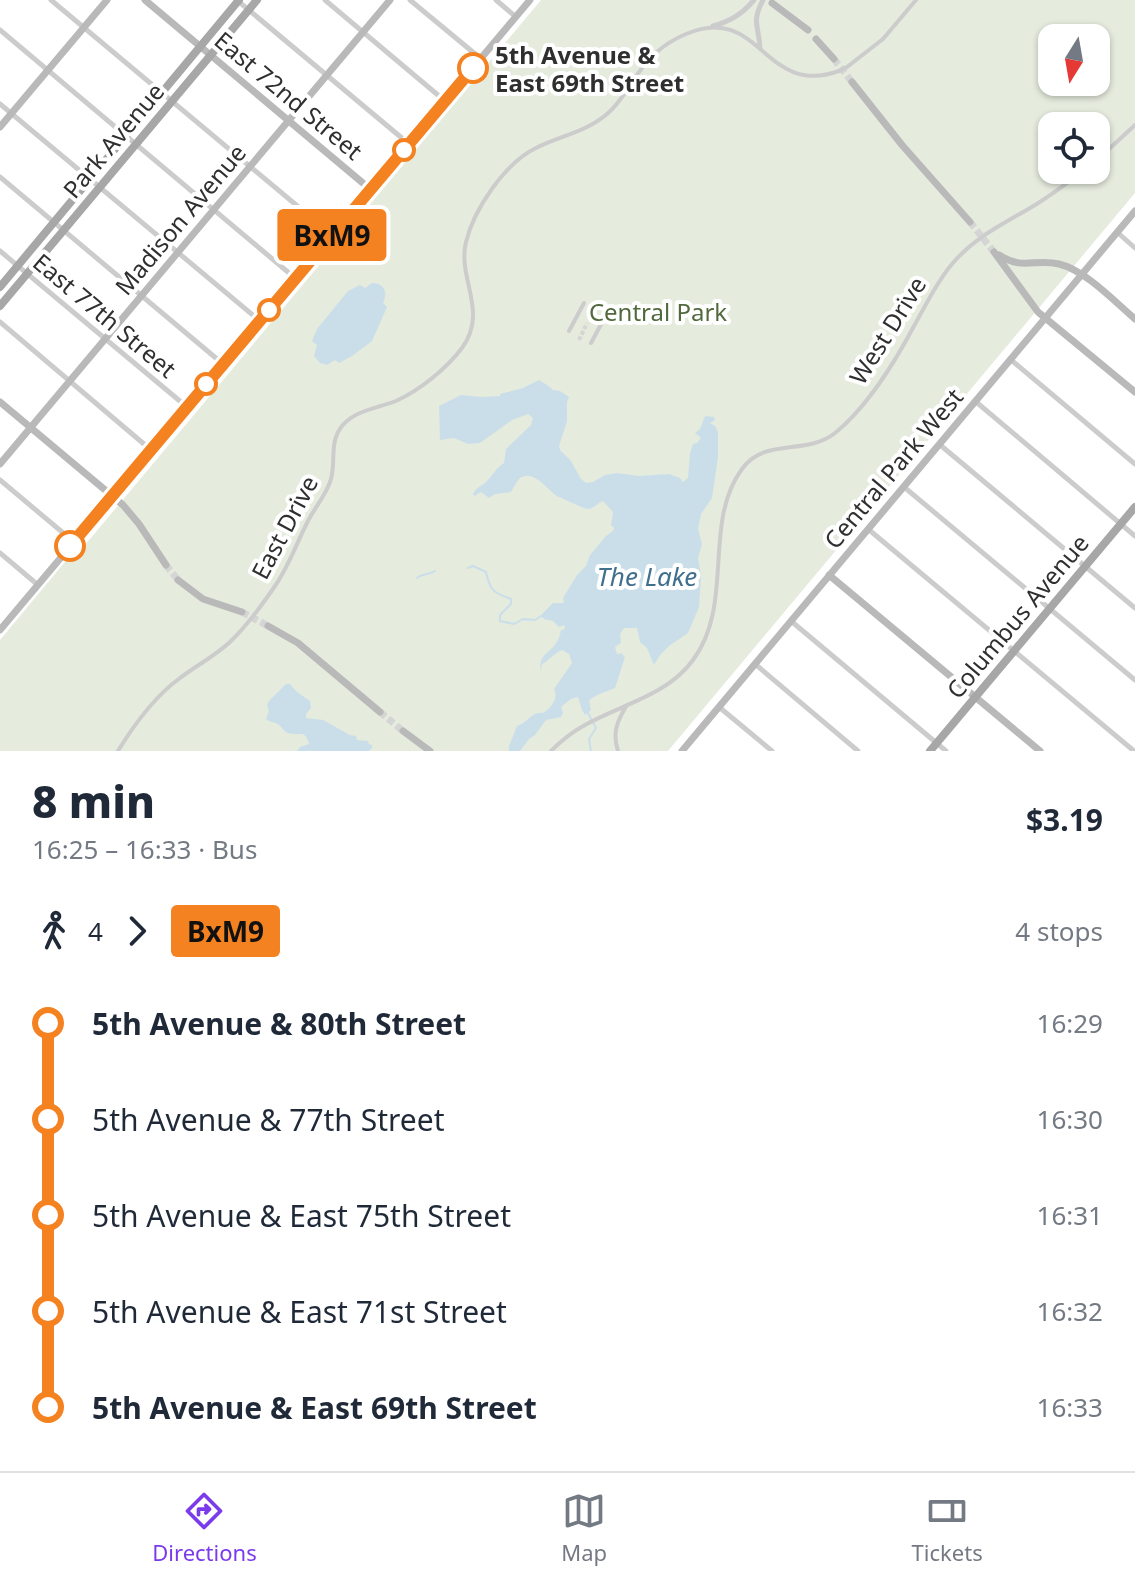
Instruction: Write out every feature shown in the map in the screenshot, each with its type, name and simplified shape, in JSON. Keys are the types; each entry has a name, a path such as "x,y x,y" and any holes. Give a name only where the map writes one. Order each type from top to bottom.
{"main road":[{"path":"0,127 107,0"},
{"name":"East 72nd Street","path":"145,0 370,189"},
{"name":"Park Avenue","path":"0,287 238,0"},
{"name":"Park Avenue","path":"0,306 257,0"},
{"name":"Madison Avenue","path":"0,464 390,0"},
{"path":"1,628 530,0"},
{"path":"772,3 808,30"},
{"path":"816,39 834,59"},
{"path":"852,82 970,222"},
{"name":"Central Park West","path":"683,751 1135,211"},
{"path":"1135,319 1064,265 1048,262 1016,264 994,252 1035,309 1135,392"},
{"path":"0,402 113,496 139,524 166,565"},
{"name":"Columbus Avenue","path":"934,747 1135,507"},
{"path":"829,575 1040,751"},
{"path":"178,580 203,599 242,612"},
{"path":"268,626 298,643 380,712"},
{"path":"403,731 430,751"}],"street":[{"path":"51,0 332,235"},
{"path":"238,0 409,144"},
{"path":"325,0 445,101"},
{"path":"410,0 481,59"},
{"path":"496,0 516,17"},
{"name":"East Drive","path":"118,751 154,701 179,678 229,643 275,586 329,484 335,442 343,425 359,414 394,402 424,385 465,344 471,326 473,303 464,250 473,222 507,169 526,153 586,128 605,116 619,102 655,52 667,43 734,18 754,0"},
{"path":"713,26 738,32 780,66 796,73 817,76 847,67 883,39 916,0"},
{"path":"760,48 755,20 762,1"},
{"path":"0,30 295,278"},
{"path":"0,104 260,321"},
{"path":"1110,148 1135,125"},
{"path":"0,177 223,364"},
{"name":"West Drive","path":"551,751 592,721 663,687 693,660 704,642 715,607 726,501 733,483 746,464 768,450 810,445 836,432 883,377 931,293 960,254 991,229 1066,184"},
{"path":"1117,232 1135,248"},
{"name":"East 77th Street","path":"0,251 187,407"},
{"path":"569,331 584,303"},
{"path":"591,343 606,315"},
{"path":"0,322 151,450"},
{"path":"1010,359 1135,464"},
{"path":"975,401 1135,536"},
{"path":"939,444 1135,608"},
{"path":"0,480 74,542"},
{"path":"904,487 1135,680"},
{"path":"868,529 1134,751"},
{"path":"0,553 38,585"},
{"path":"791,621 934,747 946,751"},
{"path":"754,664 858,751"},
{"path":"618,751 615,730 628,704"},
{"path":"719,706 772,751"}],"green space":[{"name":"Central Park","path":"541,0 1135,0 1135,193 668,751 0,751 0,640 79,545 83,547"}],"water":[{"path":"372,283 384,289 383,303 387,307 372,341 339,363 335,360 327,365 320,363 314,356 317,345 312,341 317,329 348,291 360,285 365,288"},
{"name":"The Lake","path":"539,380 569,397 567,421 559,446 586,483 617,473 639,476 669,474 683,482 688,478 693,444 701,438 695,433 705,416 714,417 715,420 710,423 718,432 718,457 712,498 701,514 698,529 702,544 698,558 701,576 699,607 688,633 669,646 654,665 647,648 640,642 637,628 624,628 620,634 621,643 615,647 617,654 625,657 615,688 589,700 591,710 585,715 578,697 571,699 561,707 561,717 546,720 520,751 509,751 517,726 551,706 556,696 554,689 572,663 569,654 562,650 542,664 541,672 542,659 556,644 561,630 565,629 564,625 559,627 541,616 553,603 564,603 563,598 586,566 590,555 613,531 613,512 603,501 587,509 559,497 532,476 522,477 511,492 489,498 481,492 474,496 476,489 504,463 506,449 531,425 533,418 528,414 512,420 480,443 468,444 454,438 440,440 439,406 461,395 500,396"},
{"path":"286,684 310,701 311,708 306,718 323,720 356,736 357,740 368,741 372,748 369,751 297,751 309,744 306,736 287,732 266,719 269,701"}],"waterway":[{"path":"468,568 473,566 486,572 494,590 511,599 511,604 500,615 500,621 514,624 541,616"},
{"path":"417,578 435,571"},
{"path":"588,713 596,728 589,739 591,751"}],"tunnel":[{"path":"834,59 852,82"},
{"path":"970,222 994,252"},
{"path":"579,340 587,323"},
{"path":"166,565 178,580"},
{"path":"242,612 268,626"},
{"path":"380,712 403,731"}],"bus line":[{"name":"BxM9","path":"70,546 473,68"}],"place":[{"name":"5th Avenue & East 69th Street","path":"473,68"}]}
